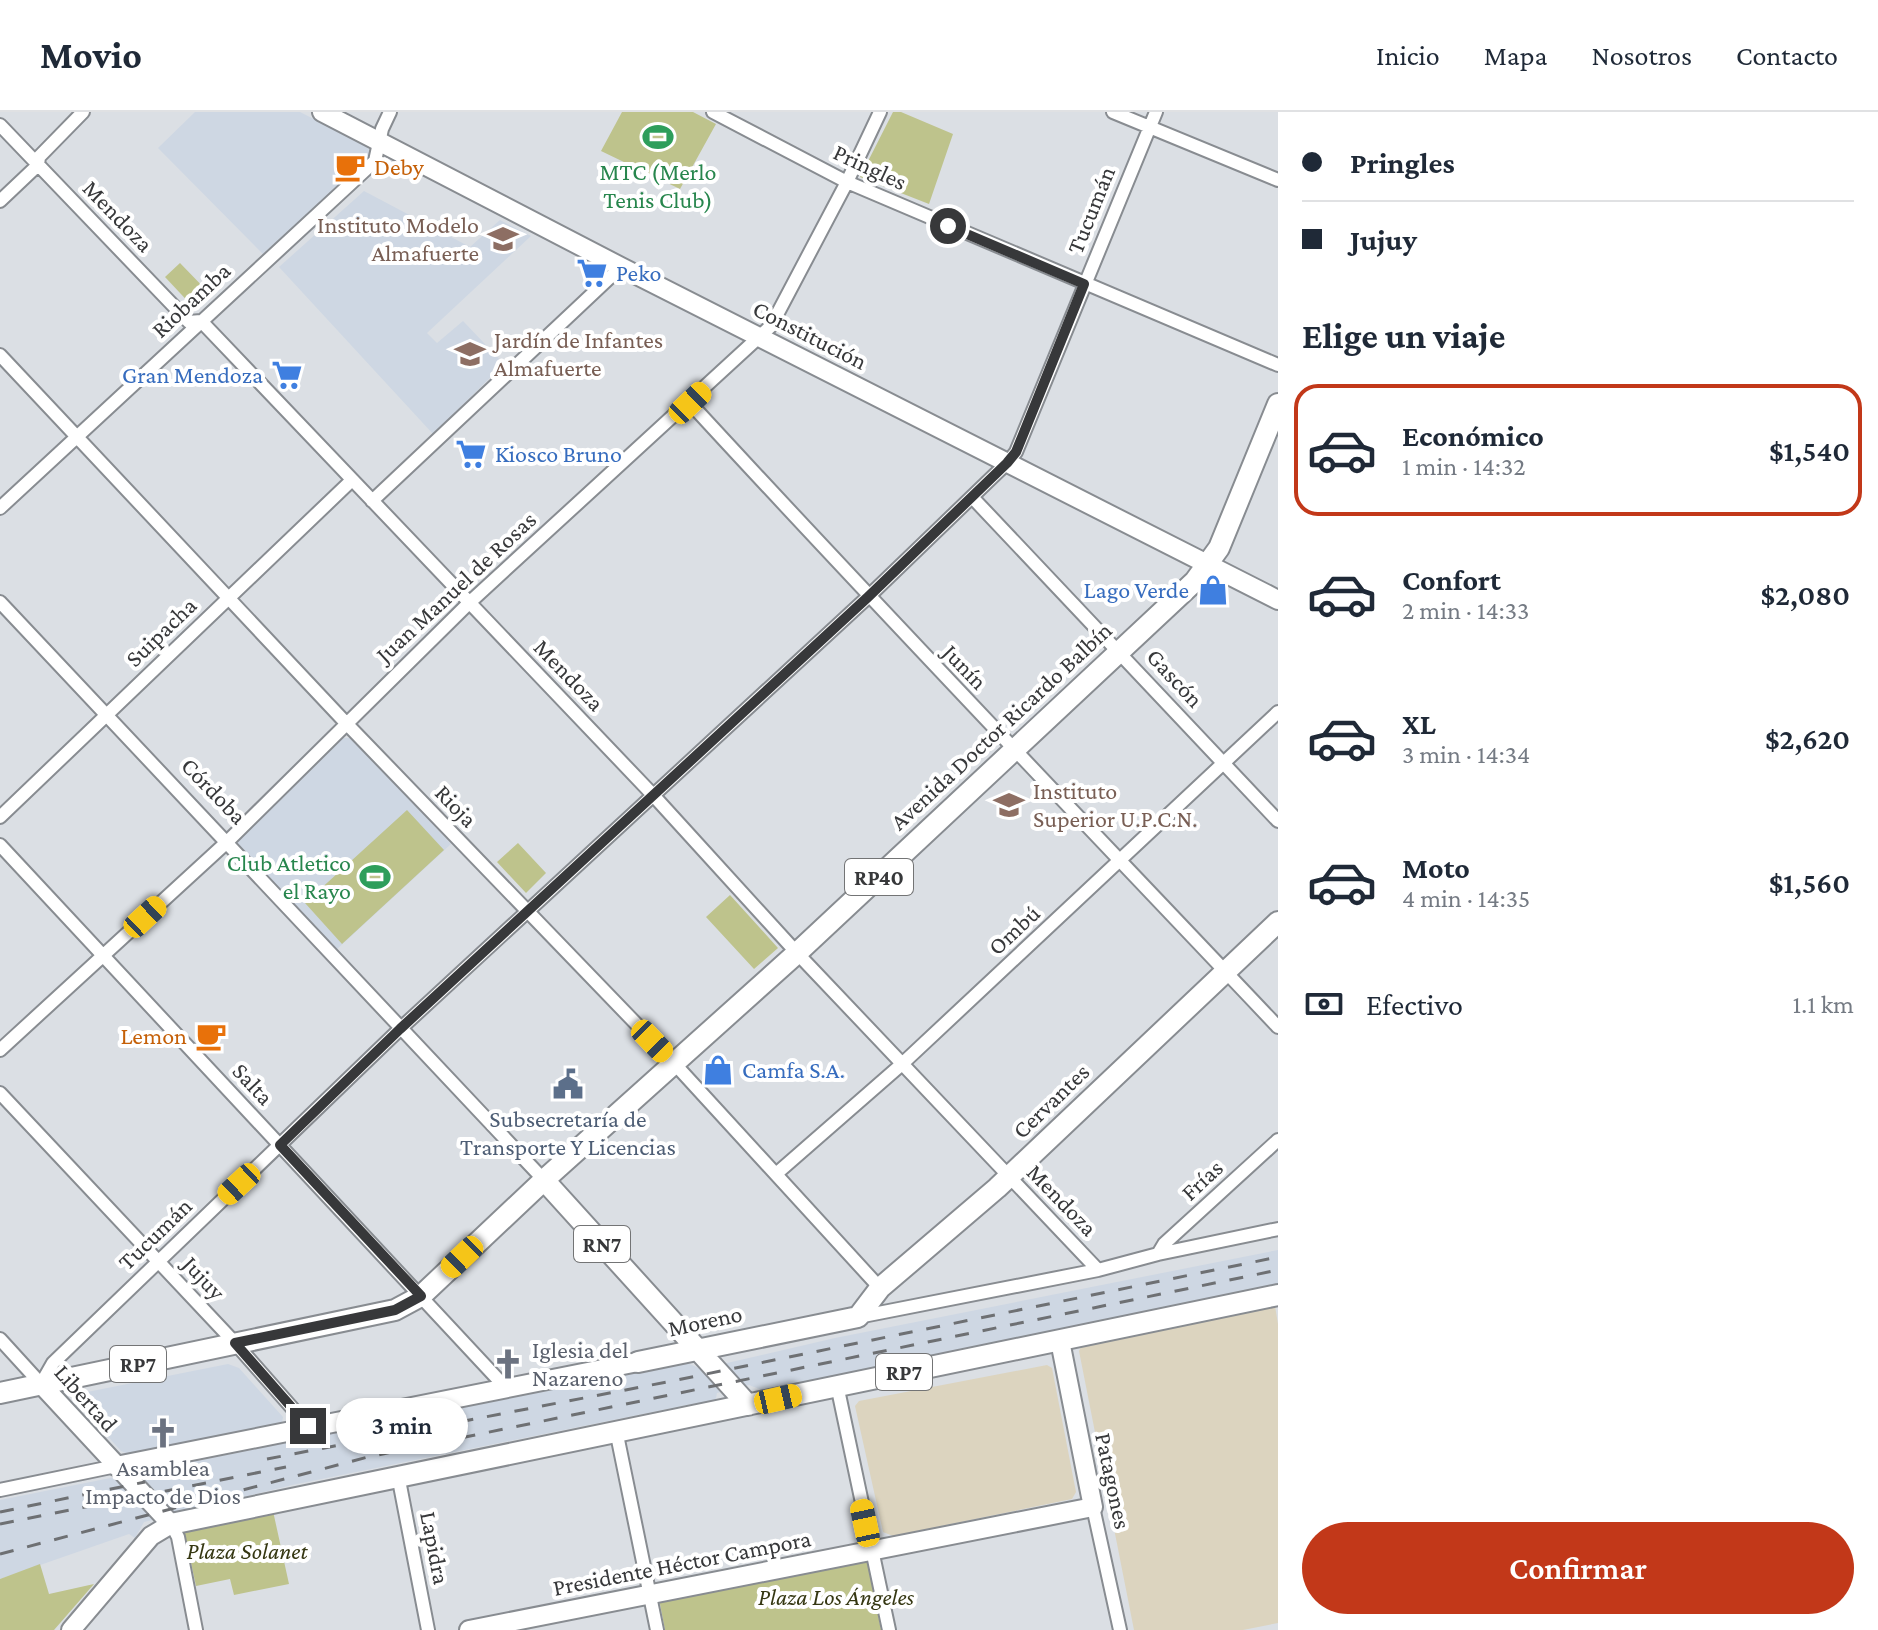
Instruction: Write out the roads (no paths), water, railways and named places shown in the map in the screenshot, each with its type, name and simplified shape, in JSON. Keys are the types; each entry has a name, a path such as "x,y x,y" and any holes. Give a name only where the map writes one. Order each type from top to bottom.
{"main road":[{"name":"Avenida Doctor Ricardo Balbín","path":"41,1384 395,1310 421,1296 673,1062 797,953 1208,566 1219,548 1278,404"},
{"name":"Cervantes","path":"858,1317 880,1288 1009,1177 1278,922"},
{"name":"Córdoba","path":"544,1180 748,1405"},
{"name":"RP7","path":"171,1524 1278,1295"},
{"path":"638,1362 654,1353 664,1340 666,1324 661,1309"},
{"name":"Moreno","path":"638,1362 858,1317"},
{"name":"RP7","path":"0,1393 41,1384"}],"street":[{"path":"0,201 38,165 39,157 83,112"},
{"name":"Constitución","path":"322,112 1278,600"},
{"name":"Riobamba","path":"0,508 375,161 382,129 390,112"},
{"name":"Pringles","path":"713,112 847,182 1278,365"},
{"name":"Juan Manuel de Rosas","path":"0,1050 227,842 345,722 469,603 771,326 880,112"},
{"path":"1113,112 1278,180"},
{"name":"Tucumán","path":"41,1384 53,1363 400,1029 868,597 1007,463 1016,452 1156,112"},
{"name":"Mendoza","path":"0,125 189,322 201,321 653,795 797,953 1098,1270"},
{"path":"372,501 621,267"},
{"name":"Rioja","path":"0,355 345,722 673,1062 880,1288"},
{"name":"Junín","path":"690,403 868,597 1278,1027"},
{"name":"Suipacha","path":"0,817 352,480"},
{"name":"Gascón","path":"972,497 1278,821"},
{"name":"Córdoba","path":"0,602 544,1180"},
{"name":"Ombú","path":"776,1174 902,1064 1278,712"},
{"name":"Salta","path":"0,845 506,1388"},
{"name":"Jujuy","path":"0,1093 235,1343 308,1426"},
{"name":"Frías","path":"1158,1254 1164,1244 1278,1140"},
{"name":"Moreno","path":"858,1317 1098,1270 1278,1229"},
{"name":"Libertad","path":"0,1339 171,1524"},
{"name":"Patagones","path":"1060,1341 1120,1630"},
{"name":"Moreno","path":"0,1490 638,1362"},
{"path":"837,1385 889,1630"},
{"path":"616,1430 657,1630"},
{"name":"Lapidra","path":"398,1475 428,1630"},
{"name":"Presidente Héctor Campora","path":"469,1630 1093,1507"},
{"path":"71,1630 151,1536 171,1524 178,1537 196,1630"}],"railway":[{"path":"267,1459 672,1381 1278,1257"},
{"path":"0,1554 368,1457 1278,1270"},
{"path":"0,1524 286,1467"},
{"path":"0,1512 145,1482"}],"place":[{"name":"MTC (Merlo Tenis Club)","path":"658,137"},
{"name":"Deby","path":"350,167"},
{"name":"Instituto Modelo Almafuerte","path":"503,239"},
{"name":"Peko","path":"592,273"},
{"name":"Jardín de Infantes Almafuerte","path":"470,354"},
{"name":"Gran Mendoza","path":"287,375"},
{"name":"Kiosco Bruno","path":"471,454"},
{"name":"Lago Verde","path":"1213,590"},
{"name":"Instituto Superior U.P.C.N.","path":"1009,805"},
{"name":"Club Atletico el Rayo","path":"375,877"},
{"name":"Lemon","path":"211,1036"},
{"name":"Camfa S.A.","path":"718,1070"},
{"name":"Subsecretaría de Transporte Y Licencias","path":"568,1084"},
{"name":"Iglesia del Nazareno","path":"508,1364"},
{"name":"Asamblea Impacto de Dios","path":"163,1433"}],"park label":[{"name":"Plaza Solanet","path":"247,1551"},
{"name":"Plaza Los Ángeles","path":"836,1597"}]}
